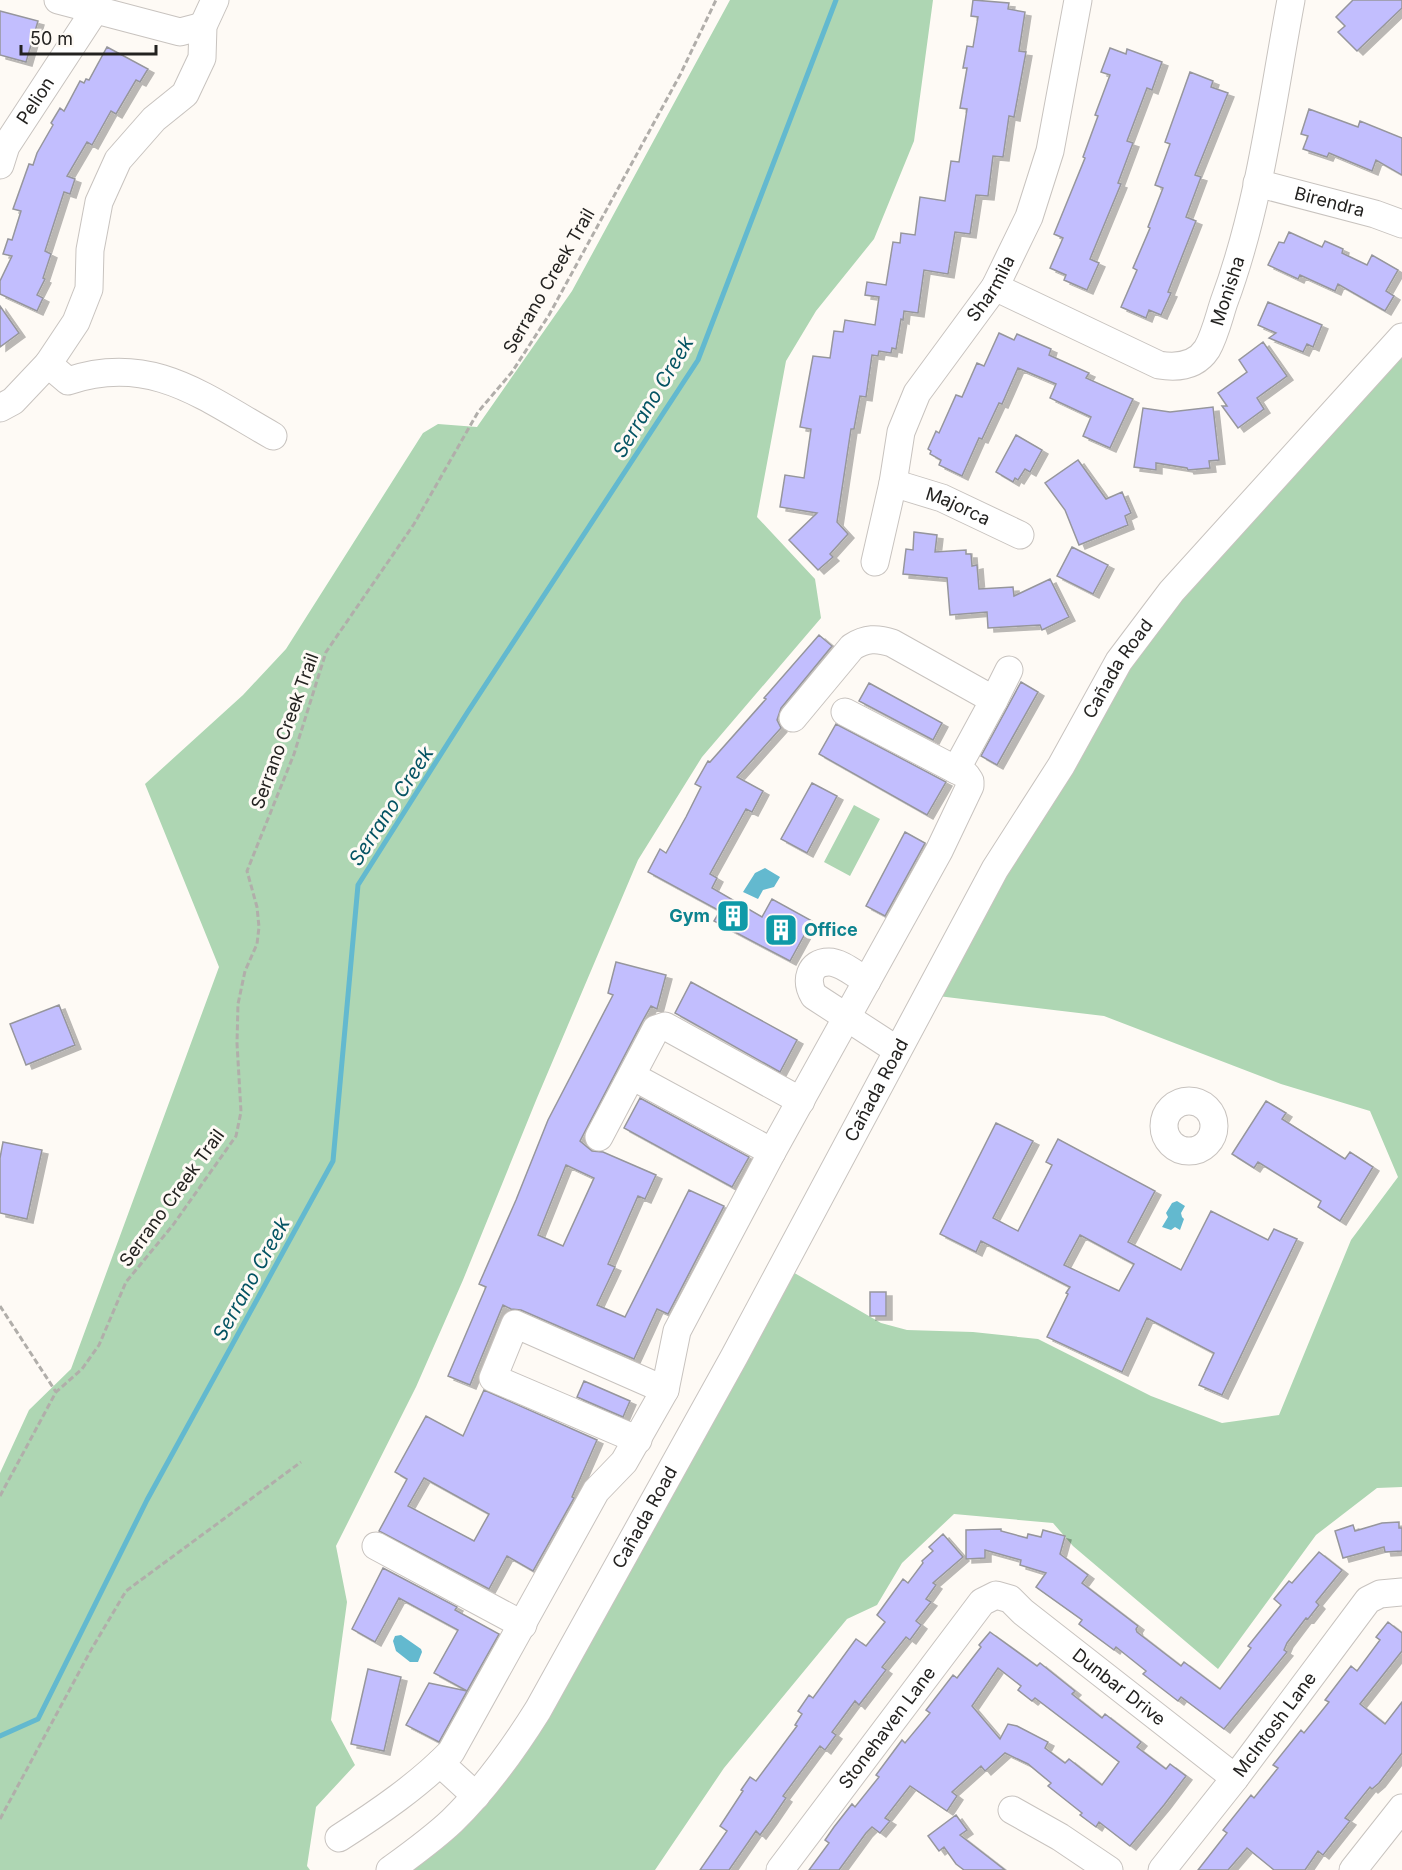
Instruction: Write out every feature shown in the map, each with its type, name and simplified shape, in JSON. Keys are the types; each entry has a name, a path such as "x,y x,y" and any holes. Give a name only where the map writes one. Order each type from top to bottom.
{"street":[{"path":"58,0 180,32 202,26"},
{"path":"0,408 13,400 48,364 76,321 89,289 90,250 99,202 118,160 154,119 185,94 201,58 202,26 215,0"},
{"name":"Sharmila","path":"875,562 893,483 901,432 917,393 995,287 1029,218 1050,151 1078,0"},
{"name":"Monisha","path":"995,287 1159,365 1175,368 1193,363 1207,350 1239,263 1257,183 1291,0"},
{"name":"Pelion","path":"2,152 95,10"},
{"name":"Birendra","path":"1257,183 1376,214 1402,224"},
{"name":"Cañada Road","path":"390,1870 428,1842 476,1796 505,1761 538,1710 734,1357 995,869 1061,766 1119,661 1171,592 1402,337"},
{"path":"48,364 68,381 92,373 128,371 187,387 273,436"},
{"name":"Majorca","path":"893,483 942,498 1020,535"},
{"path":"793,718 852,648 869,639 880,639 892,643 994,700"},
{"path":"956,770 1009,670"},
{"path":"339,1838 364,1822 440,1764 451,1752 596,1491 624,1462 665,1390 677,1331 772,1152 939,851 970,786 966,775 845,712"},
{"path":"867,981 830,962 818,964 811,970 809,988 814,996 897,1050"},
{"path":"599,1137 656,1029 665,1026 801,1101"},
{"path":"632,1076 772,1152"},
{"path":"638,1440 493,1378 515,1324 665,1390"},
{"path":"376,1546 523,1625"},
{"name":"McIntosh Lane","path":"1161,1870 1235,1778 1368,1600 1380,1594 1399,1592"},
{"name":"Stonehaven Lane","path":"780,1870 982,1602 996,1595 1003,1596"},
{"name":"Dunbar Drive","path":"1003,1596 1010,1599 1023,1612 1235,1778"},
{"path":"440,1764 476,1796"},
{"path":"1353,1870 1402,1808"},
{"path":"1012,1810 1060,1837 1109,1870"}],"path":[{"name":"Serrano Creek Trail","path":"0,1496 2,1486 56,1392 82,1369 99,1345 126,1282 173,1225 236,1136 241,1112 237,1043 238,1004 245,971 257,944 259,927 257,907 247,872 294,754 326,652 414,524 478,412 512,372 549,315 680,75 716,0"},
{"path":"0,1306 56,1392"},
{"path":"0,1819 91,1650 126,1591 301,1462"}],"green space":[{"path":"730,0 933,0 914,141 874,239 816,311 786,361 757,517 815,579 821,618 702,757 638,860 416,1387 336,1546 347,1602 331,1720 355,1765 316,1807 307,1866 310,1870 0,1870 0,1473 29,1410 71,1369 219,967 145,784 243,695 286,649 423,433 438,424 477,427 572,291"},
{"path":"1402,357 1402,1487 1377,1488 1316,1535 1218,1669 1073,1546 1053,1523 954,1514 902,1563 877,1605 847,1619 724,1768 655,1870 406,1870 491,1797 539,1734 791,1271 881,1323 907,1330 973,1332 1038,1339 1151,1396 1222,1423 1279,1415 1351,1240 1398,1177 1370,1111 1281,1084 1104,1016 938,996 980,915 1139,652 1171,609"},
{"path":"854,805 880,819 850,876 824,862"}],"water":[{"path":"765,868 780,877 774,887 763,890 758,899 743,892 755,873"},
{"path":"1177,1201 1185,1206 1181,1213 1184,1219 1180,1230 1175,1227 1171,1230 1162,1227 1168,1217 1166,1213 1172,1203"},
{"path":"401,1635 421,1649 418,1662 410,1662 396,1651 393,1641 395,1636"}],"building":[{"path":"973,0 1009,3 1008,9 1025,12 1019,51 1026,52 1014,117 1009,116 1003,157 993,156 988,196 976,195 970,234 955,232 948,274 924,270 918,313 904,311 896,349 892,348 891,353 879,351 878,356 872,355 866,397 860,396 854,429 851,429 837,522 848,534 830,554 833,557 818,570 789,540 817,513 780,507 785,475 804,478 811,429 800,427 813,356 830,358 834,331 843,332 845,320 875,325 879,297 865,295 867,282 886,285 893,242 900,243 901,233 915,235 920,197 945,201 951,161 959,162 967,109 960,108 967,68 963,68 967,46 973,47 978,17 971,16"},
{"path":"1353,0 1402,0 1402,8 1357,51 1338,32 1345,26 1336,17"},
{"path":"0,11 38,21 26,62 0,55"},
{"path":"107,47 148,69 140,82 136,80 116,114 111,111 92,145 87,142 67,176 75,179 70,194 64,192 45,251 51,254 43,278 45,279 37,295 43,298 37,311 0,294 0,281 12,256 3,254 8,239 12,240 21,211 13,209 29,164 33,165 53,125 51,123 60,108 64,111 80,81 84,83 86,79 89,80"},
{"path":"1110,48 1126,54 1127,49 1162,62 1152,90 1147,88 1127,141 1133,143 1118,183 1121,184 1090,259 1099,263 1087,290 1064,280 1066,275 1050,268 1063,238 1054,234 1085,158 1083,157 1098,116 1095,115 1110,75 1101,72"},
{"path":"1190,72 1213,81 1211,87 1228,93 1195,175 1201,177 1186,217 1196,221 1168,292 1171,293 1161,315 1149,310 1146,318 1121,307 1137,270 1133,268 1150,228 1148,227 1163,188 1155,185 1170,144 1165,142"},
{"path":"1309,109 1358,127 1360,121 1402,138 1402,175 1376,160 1372,171 1329,153 1327,157 1303,149 1308,136 1301,134"},
{"path":"1289,232 1322,247 1325,241 1343,249 1342,253 1367,265 1372,255 1398,270 1386,291 1394,296 1385,311 1338,284 1335,291 1300,275 1298,279 1268,265 1279,242 1284,243"},
{"path":"1268,302 1322,325 1313,347 1307,344 1303,352 1269,338 1276,333 1258,325"},
{"path":"0,306 19,333 0,347"},
{"path":"999,333 1014,340 1017,334 1051,349 1049,355 1089,373 1086,378 1133,399 1110,448 1083,436 1091,417 1050,398 1056,384 1018,368 1002,404 999,403 982,439 979,438 962,476 939,465 941,460 930,454 931,451 928,449 936,431 939,433 956,395 962,397 977,363 984,366"},
{"path":"1263,342 1287,376 1257,398 1264,409 1238,428 1222,406 1227,406 1218,393 1247,372 1239,360"},
{"path":"1213,407 1219,460 1209,461 1210,468 1188,470 1156,463 1156,470 1134,467 1143,408 1170,412"},
{"path":"1016,435 1042,450 1030,472 1025,469 1018,480 1015,478 1013,482 996,472"},
{"path":"1078,460 1106,499 1122,492 1131,513 1125,516 1128,525 1079,545 1065,510 1045,483"},
{"path":"914,532 937,535 935,552 966,550 966,554 971,554 972,566 977,565 979,589 1013,587 1014,596 1050,579 1069,617 1042,630 1040,625 988,628 987,612 950,615 947,578 903,574 906,549 913,550"},
{"path":"1072,547 1108,565 1093,594 1057,576"},
{"path":"819,635 832,646 781,708 777,720 781,728 737,777 763,791 752,812 746,809 710,874 717,878 712,888 762,917 772,899 812,921 790,961 714,921 720,911 648,872 660,849 666,853 686,817 701,787 695,784 708,761 710,762 766,699 764,698"},
{"path":"1021,682 1038,692 997,765 981,756"},
{"path":"869,683 942,723 933,740 859,701"},
{"path":"836,724 946,782 927,815 819,754"},
{"path":"812,783 837,796 807,853 781,839"},
{"path":"905,832 925,843 885,916 866,906"},
{"path":"616,962 666,975 657,1009 651,1006 580,1141 592,1151 603,1152 656,1175 645,1199 638,1196 608,1264 615,1267 597,1305 625,1317 689,1190 724,1206 668,1314 657,1309 634,1359 521,1310 503,1305 470,1385 448,1376 486,1287 479,1284 548,1120 613,995 608,993","holes":["566,1165 594,1178 563,1246 538,1235"]},
{"path":"691,982 797,1040 780,1072 675,1013"},
{"path":"59,1005 75,1045 26,1065 10,1024"},
{"path":"640,1098 749,1157 732,1187 624,1128"},
{"path":"1266,1101 1286,1113 1282,1119 1345,1159 1350,1152 1373,1167 1340,1221 1318,1207 1321,1201 1258,1162 1254,1168 1232,1154"},
{"path":"996,1123 1033,1141 993,1218 1018,1231 1052,1165 1046,1162 1058,1139 1155,1191 1128,1242 1181,1270 1211,1211 1268,1240 1274,1229 1297,1239 1222,1395 1199,1385 1214,1353 1147,1318 1122,1372 1047,1337 1070,1287 981,1241 976,1252 940,1234","holes":["1080,1235 1134,1264 1119,1291 1064,1265"]},
{"path":"3,1142 42,1150 27,1219 0,1213 0,1158"},
{"path":"870,1292 886,1292 886,1316 870,1316"},
{"path":"584,1381 630,1401 623,1417 577,1397"},
{"path":"484,1390 597,1440 572,1497 574,1498 533,1571 507,1556 489,1589 379,1531 407,1479 395,1472 426,1416 463,1436","holes":["424,1478 489,1514 474,1541 408,1506"]},
{"path":"1399,1522 1399,1528 1402,1528 1402,1551 1385,1552 1384,1547 1343,1558 1335,1531 1353,1525 1355,1531 1382,1523"},
{"path":"1001,1529 1001,1531 1027,1538 1028,1534 1041,1537 1043,1530 1065,1536 1060,1554 1088,1575 1082,1583 1138,1626 1137,1632 1181,1666 1184,1662 1220,1689 1251,1648 1248,1646 1281,1605 1274,1599 1289,1581 1292,1583 1319,1552 1342,1570 1316,1602 1319,1605 1287,1643 1284,1650 1287,1652 1224,1729 1181,1697 1178,1701 1143,1674 1146,1671 1116,1647 1114,1650 1079,1624 1082,1620 1036,1587 1046,1573 1020,1565 1021,1560 985,1550 985,1558 966,1559 966,1530"},
{"path":"943,1534 963,1557 933,1583 936,1585 926,1599 931,1602 916,1621 921,1625 910,1640 906,1637 882,1667 886,1670 859,1705 855,1701 832,1732 836,1735 825,1750 820,1746 783,1796 786,1798 760,1835 756,1831 729,1870 700,1870 727,1831 720,1826 743,1791 741,1790 750,1777 756,1781 797,1726 795,1725 802,1714 798,1711 809,1695 813,1698 856,1639 866,1646 885,1622 877,1615 903,1579 908,1583 923,1563 922,1561 933,1551 929,1547"},
{"path":"383,1568 457,1607 455,1610 499,1634 467,1691 434,1673 458,1630 399,1598 375,1642 352,1629"},
{"path":"1388,1622 1402,1633 1402,1651 1360,1704 1385,1724 1402,1702 1402,1753 1379,1783 1372,1789 1370,1787 1345,1818 1350,1821 1323,1855 1318,1851 1305,1870 1274,1870 1247,1848 1228,1870 1198,1870 1227,1833 1223,1830 1251,1795 1254,1798 1278,1768 1273,1765 1301,1730 1304,1733 1329,1702 1325,1700 1351,1666 1357,1671 1380,1640 1376,1637"},
{"path":"990,1632 1037,1666 1040,1663 1075,1691 1072,1694 1102,1718 1105,1714 1141,1742 1137,1747 1166,1769 1170,1764 1186,1776 1130,1846 1099,1822 1096,1827 1048,1786 1051,1783 1028,1764 1005,1753 985,1771 981,1766 952,1792 957,1796 947,1811 910,1786 885,1818 890,1821 880,1833 872,1827 839,1870 809,1870 829,1843 825,1840 834,1827 852,1804 855,1807 879,1777 876,1775 902,1740 905,1743 930,1713 926,1710 953,1675 957,1678 981,1647 979,1645","holes":["998,1668 1021,1686 1018,1690 1032,1701 1035,1698 1119,1762 1102,1785 1069,1759 1065,1763 1045,1748 1048,1742 1017,1726 1008,1724 1000,1739 972,1706"]},
{"path":"368,1669 401,1677 384,1751 351,1744"},
{"path":"429,1683 467,1691 439,1742 406,1725"},
{"path":"956,1815 967,1830 960,1835 1005,1870 964,1870 956,1864 944,1847 939,1851 928,1836"}],"waterway":[{"name":"Serrano Creek","path":"0,1736 38,1719 147,1500 333,1161 358,885 467,713 698,360 836,0"}],"place":[{"name":"Gym","path":"733,916"},
{"name":"Office","path":"781,930"}]}
